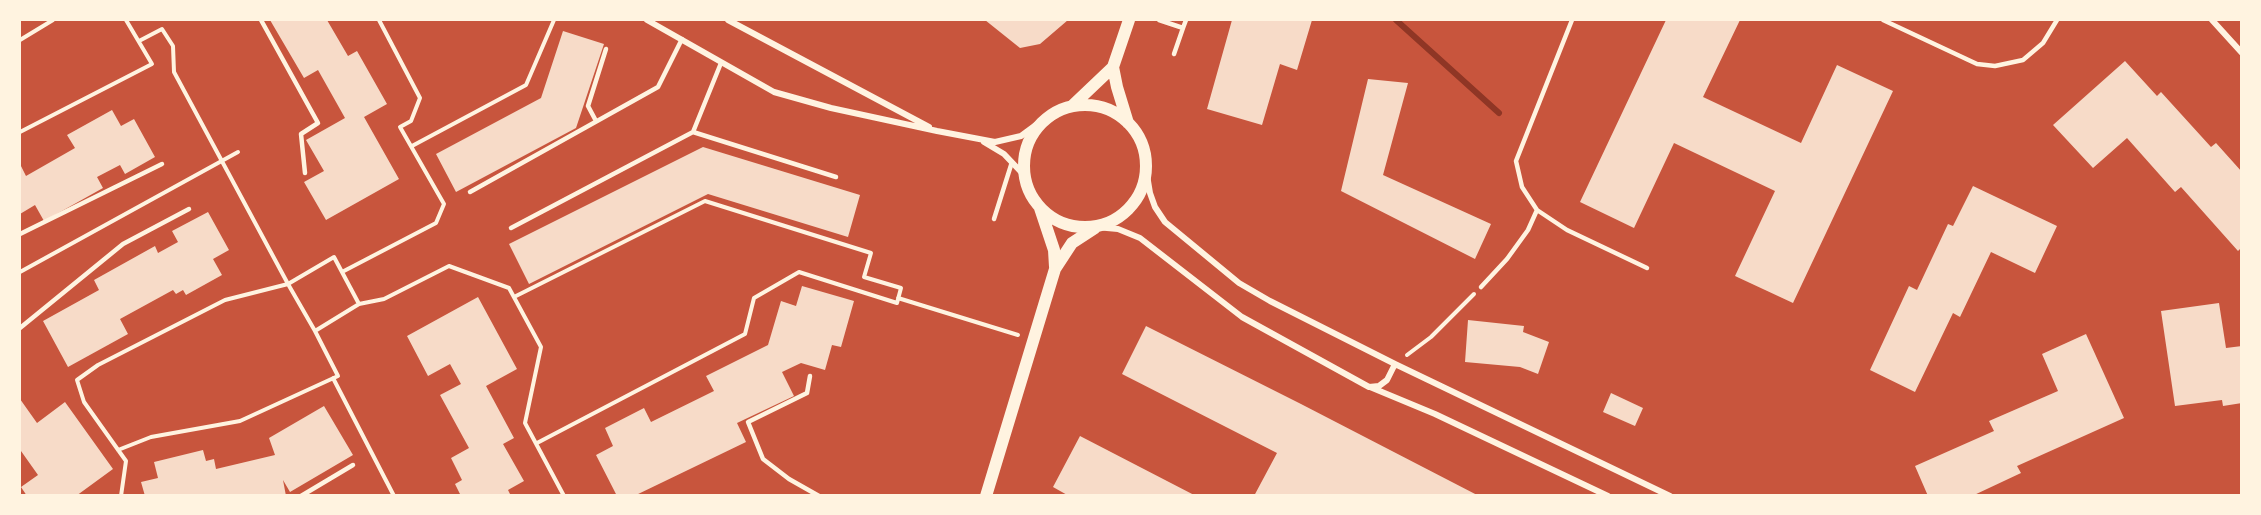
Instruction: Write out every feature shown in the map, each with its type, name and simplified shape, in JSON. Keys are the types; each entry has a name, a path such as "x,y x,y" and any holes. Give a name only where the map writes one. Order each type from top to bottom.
{"main road":[{"path":"986,495 1054,269 1054,250 1040,207 1028,189 1024,175 1024,153 1029,140 1041,122 1058,110 1072,105 1113,67 1129,20"},
{"path":"1113,67 1128,123"},
{"path":"1054,269 1072,243 1096,227 1116,220 1133,206 1144,187 1147,175 1146,153 1142,139 1128,123 1106,110 1072,105"},
{"path":"1040,207 1062,224 1078,228 1096,227"}],"street":[{"path":"647,20 774,92 831,108 995,142 1021,136 1041,122"},
{"path":"728,20 937,131"},
{"path":"2212,20 2241,53"},
{"path":"978,138 996,148 1024,175"},
{"path":"1147,175 1155,207 1166,222 1239,283 1395,364 1670,495"},
{"path":"1096,227 1118,229 1140,238 1242,317 1370,387 1435,414 1608,495"},
{"path":"1370,387 1379,386 1387,380 1395,364"}],"lane":[{"path":"261,20 318,123 301,134 305,173"},
{"path":"1158,20 1183,28"},
{"path":"1174,54 1186,20"},
{"path":"1572,20 1516,161 1522,187 1537,210 1567,230 1647,268"},
{"path":"1883,20 1977,64 1995,66 2024,60 2043,43 2058,20"},
{"path":"470,192 658,87 682,39"},
{"path":"596,121 588,106 606,49"},
{"path":"511,228 693,132 722,63"},
{"path":"693,132 836,177"},
{"path":"994,219 1012,162"},
{"path":"20,234 162,164"},
{"path":"20,328 123,244 189,209"},
{"path":"1481,287 1507,259 1528,230 1537,210"},
{"path":"810,376 807,393 748,422 763,459 789,479 819,495"},
{"path":"301,495 354,465"}],"path":[{"path":"20,40 53,20"},
{"path":"20,132 152,64 126,20"},
{"path":"342,272 436,223 444,204 400,127 411,121 420,98 379,20"},
{"path":"412,146 526,85 554,20"},
{"path":"118,450 151,437 240,421 338,376 174,72 173,46 162,29 139,41"},
{"path":"20,272 238,152"},
{"path":"514,297 705,201 871,253 864,277 901,288 897,303 799,272 754,298 745,334 537,443"},
{"path":"122,495 126,461 84,402 77,380 98,365 225,300 288,284 334,257 359,304"},
{"path":"315,330 359,304 384,299 448,266 509,288 541,347 525,423 564,495"},
{"path":"1395,364 1431,337 1481,287"},
{"path":"898,298 1034,340"},
{"path":"333,378 394,495"}],"building":[{"path":"270,20 327,20 348,56 357,51 387,104 364,117 399,179 326,220 304,182 324,171 306,140 345,118 318,70 304,78"},
{"path":"985,20 1068,20 1040,44 1020,48"},
{"path":"1232,20 1312,20 1297,70 1280,64 1262,125 1207,109"},
{"path":"1666,20 1740,20 1703,97 1801,143 1837,65 1893,91 1793,303 1735,276 1775,191 1674,143 1634,228 1580,202"},
{"path":"563,31 604,44 576,128 456,192 436,154 541,98"},
{"path":"2125,61 2157,96 2161,92 2211,147 2216,143 2242,172 2242,247 2238,251 2181,187 2175,192 2127,138 2093,168 2053,125"},
{"path":"1368,79 1408,83 1383,175 1491,224 1475,259 1341,191"},
{"path":"112,110 121,126 134,119 155,157 125,174 120,165 97,177 103,188 44,221 35,205 20,214 20,164 26,176 75,148 67,135"},
{"path":"703,147 860,195 848,237 708,194 529,284 509,244"},
{"path":"1973,186 2057,226 2035,273 1991,252 1960,317 1953,313 1915,392 1870,370 1909,286 1917,290 1948,224 1953,226"},
{"path":"208,212 229,250 213,259 222,275 186,295 183,290 176,294 173,290 120,319 128,334 68,367 43,321 99,290 94,280 155,246 158,253 178,242 172,231"},
{"path":"802,286 854,301 841,347 832,345 825,370 801,363 782,372 794,396 737,423 746,442 634,496 617,496 596,455 613,446 605,428 644,408 651,422 714,391 706,376 768,345 781,301 796,306"},
{"path":"478,297 517,369 486,386 514,438 503,444 524,481 508,490 511,496 461,496 455,484 462,480 451,458 469,448 440,395 461,384 450,364 428,376 407,336"},
{"path":"2219,303 2226,348 2242,346 2242,403 2223,406 2222,400 2175,406 2161,311"},
{"path":"1468,320 1524,326 1523,332 1549,342 1538,374 1520,367 1465,362"},
{"path":"1146,326 1479,496 1254,496 1277,453 1122,374"},
{"path":"2086,334 2124,418 2017,466 2021,473 1972,496 1928,496 1915,466 1994,431 1989,421 2058,391 2042,354"},
{"path":"1611,393 1643,408 1635,426 1603,412"},
{"path":"20,399 37,423 65,402 113,469 76,496 27,496 21,487 38,475 20,452"},
{"path":"324,406 353,455 290,492 283,480 286,496 145,496 141,482 158,478 154,462 203,450 206,461 214,459 216,469 275,455 269,438"},
{"path":"1080,436 1196,496 1069,496 1053,487"}],"waterway":[{"path":"1396,20 1499,113"}]}
